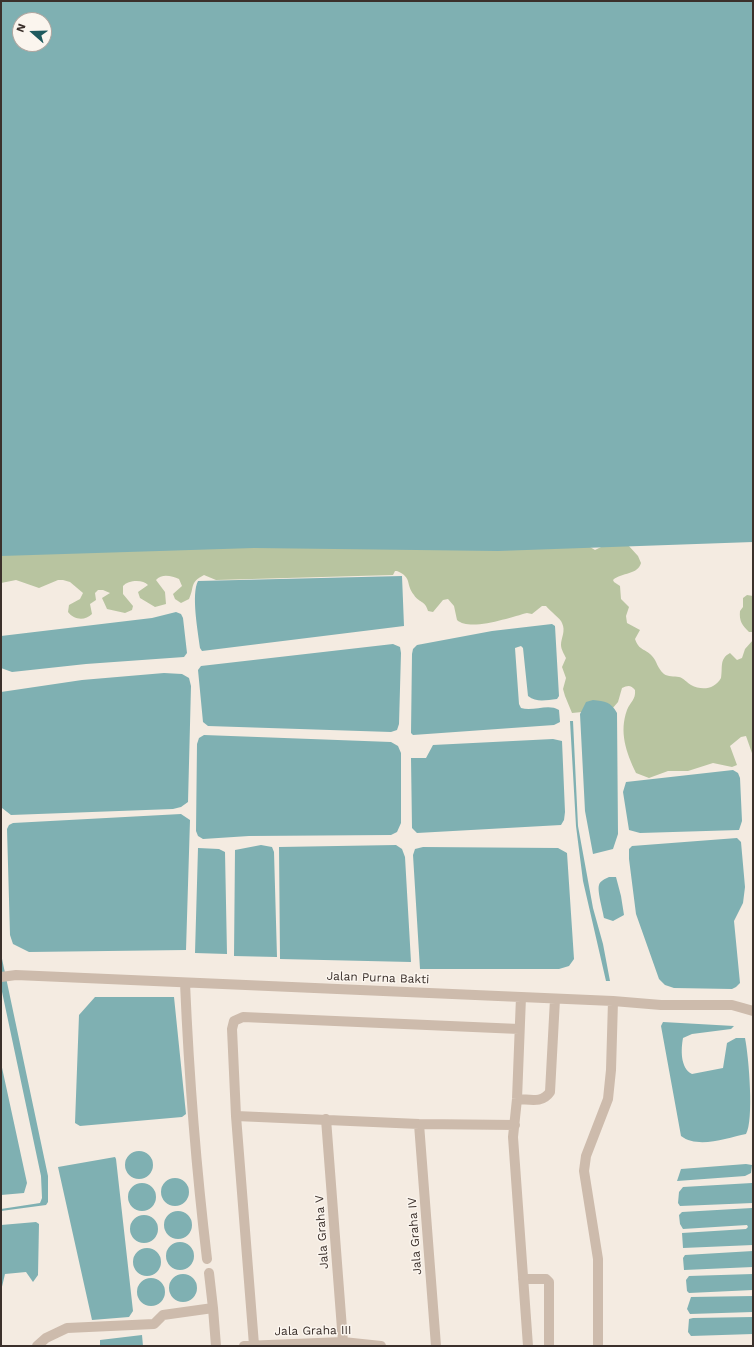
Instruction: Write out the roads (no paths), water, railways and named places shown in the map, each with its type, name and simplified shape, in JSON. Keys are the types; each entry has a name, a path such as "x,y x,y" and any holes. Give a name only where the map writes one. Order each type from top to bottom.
{"street":[{"name":"Jalan Purna Bakti","path":"4,977 16,975 613,1001 661,1005 732,1005 753,1011"},
{"path":"185,983 190,1081 199,1193 207,1259"},
{"path":"521,997 517,1099 513,1137 528,1346"},
{"path":"517,1099 542,1100 546,1098 550,1092 555,999"},
{"path":"598,1346 598,1259 584,1171 586,1156 608,1099 611,1070 613,1001"},
{"path":"249,1346 236,1116 232,1029 234,1021 243,1017 519,1029"},
{"path":"236,1116 419,1124 515,1125"},
{"name":"Jala Graha V","path":"326,1119 343,1342"},
{"name":"Jala Graha IV","path":"419,1124 436,1346"},
{"path":"209,1273 216,1346"},
{"path":"523,1279 546,1279 549,1282 548,1346"},
{"path":"37,1346 46,1338 67,1328 154,1324 162,1315 213,1308"},
{"name":"Jala Graha III","path":"249,1346 343,1342 378,1346"}],"water":[{"path":"1,1 753,1 753,542 498,551 254,548 1,556"},
{"path":"402,576 404,626 202,651 200,648 195,604 196,587 198,581"},
{"path":"176,612 181,614 183,618 187,653 184,657 86,664 12,672 1,668 1,636 152,618"},
{"path":"552,624 555,626 559,696 557,699 535,700 528,696 523,648 521,646 515,648 519,704 521,708 526,709 545,707 555,708 559,710 560,722 554,725 413,735 411,733 412,654 413,649 417,645 492,631"},
{"path":"393,644 400,647 401,653 399,724 397,730 391,732 208,726 203,722 198,670 201,666"},
{"path":"164,673 182,674 189,678 191,686 188,802 181,807 173,809 11,815 2,808 1,692 82,680"},
{"path":"593,700 607,703 612,706 617,713 618,834 613,849 593,854 585,811 580,714 586,702"},
{"path":"570,721 573,721 578,826 593,908 603,944 610,981 606,981 583,881 576,826"},
{"path":"204,735 391,742 398,746 401,753 401,823 397,832 391,835 249,836 203,839 198,836 196,831 197,744 199,738"},
{"path":"553,739 562,741 565,812 564,820 561,825 417,833 412,828 411,758 426,758 433,745"},
{"path":"733,770 738,773 740,778 742,821 739,830 640,833 629,830 623,792 626,782"},
{"path":"181,814 190,820 186,950 29,952 13,944 10,935 7,829 9,825 13,823"},
{"path":"737,838 741,842 745,887 743,903 734,921 740,983 732,989 674,988 665,985 659,979 636,914 629,849 632,846"},
{"path":"261,845 272,847 274,852 277,957 234,956 235,850"},
{"path":"396,845 402,849 405,857 411,962 280,959 279,847"},
{"path":"423,847 558,848 567,853 574,959 569,966 559,969 420,969 413,855 415,849"},
{"path":"198,848 219,849 225,852 227,954 195,953"},
{"path":"609,877 616,877 624,915 613,921 604,918 599,892 600,884 603,880"},
{"path":"1,954 48,1176 48,1202 46,1205 1,1211 1,1209 40,1203 42,1198 41,1176 1,987"},
{"path":"95,997 174,997 186,1114 182,1117 80,1126 75,1123 79,1015"},
{"path":"663,1022 734,1026 731,1029 692,1034 683,1038 683,1063 692,1074 723,1068 727,1043 736,1038 745,1038 748,1060 750,1103 750,1116 746,1134 722,1140 704,1142 688,1140 681,1136 661,1026"},
{"path":"1,1063 27,1183 24,1193 1,1195"},
{"path":"139,1151 149,1155 153,1165 149,1175 139,1179 129,1175 125,1165 129,1155"},
{"path":"115,1157 133,1311 129,1317 92,1320 58,1167"},
{"path":"746,1164 752,1165 751,1173 745,1176 677,1181 681,1169"},
{"path":"175,1178 185,1182 189,1192 185,1202 175,1206 165,1202 161,1192 165,1182"},
{"path":"142,1183 152,1187 156,1197 152,1207 142,1211 132,1207 128,1197 132,1187"},
{"path":"752,1183 753,1203 680,1206 678,1203 679,1192 683,1187"},
{"path":"752,1208 753,1245 683,1248 682,1233 746,1229 748,1227 747,1225 683,1229 680,1224 679,1215 682,1212"},
{"path":"178,1211 188,1215 192,1225 188,1235 178,1239 168,1235 164,1225 168,1215"},
{"path":"144,1215 154,1219 158,1229 154,1239 144,1243 134,1239 130,1229 134,1219"},
{"path":"36,1222 39,1224 38,1275 33,1282 26,1272 5,1274 1,1291 1,1225"},
{"path":"180,1242 190,1246 194,1256 190,1266 180,1270 170,1266 166,1256 170,1246"},
{"path":"147,1248 157,1252 161,1262 157,1272 147,1276 137,1272 133,1262 137,1252"},
{"path":"753,1251 753,1267 684,1270 683,1258 685,1255"},
{"path":"183,1274 193,1278 197,1288 193,1298 183,1302 173,1298 169,1288 173,1278"},
{"path":"753,1274 753,1290 689,1293 687,1291 686,1280 689,1276"},
{"path":"151,1278 161,1282 165,1292 161,1302 151,1306 141,1302 137,1292 141,1282"},
{"path":"753,1296 753,1312 690,1314 687,1309 691,1297"},
{"path":"753,1317 753,1334 691,1336 688,1332 689,1319 693,1318"},
{"path":"142,1335 143,1346 100,1346 100,1340"}]}
